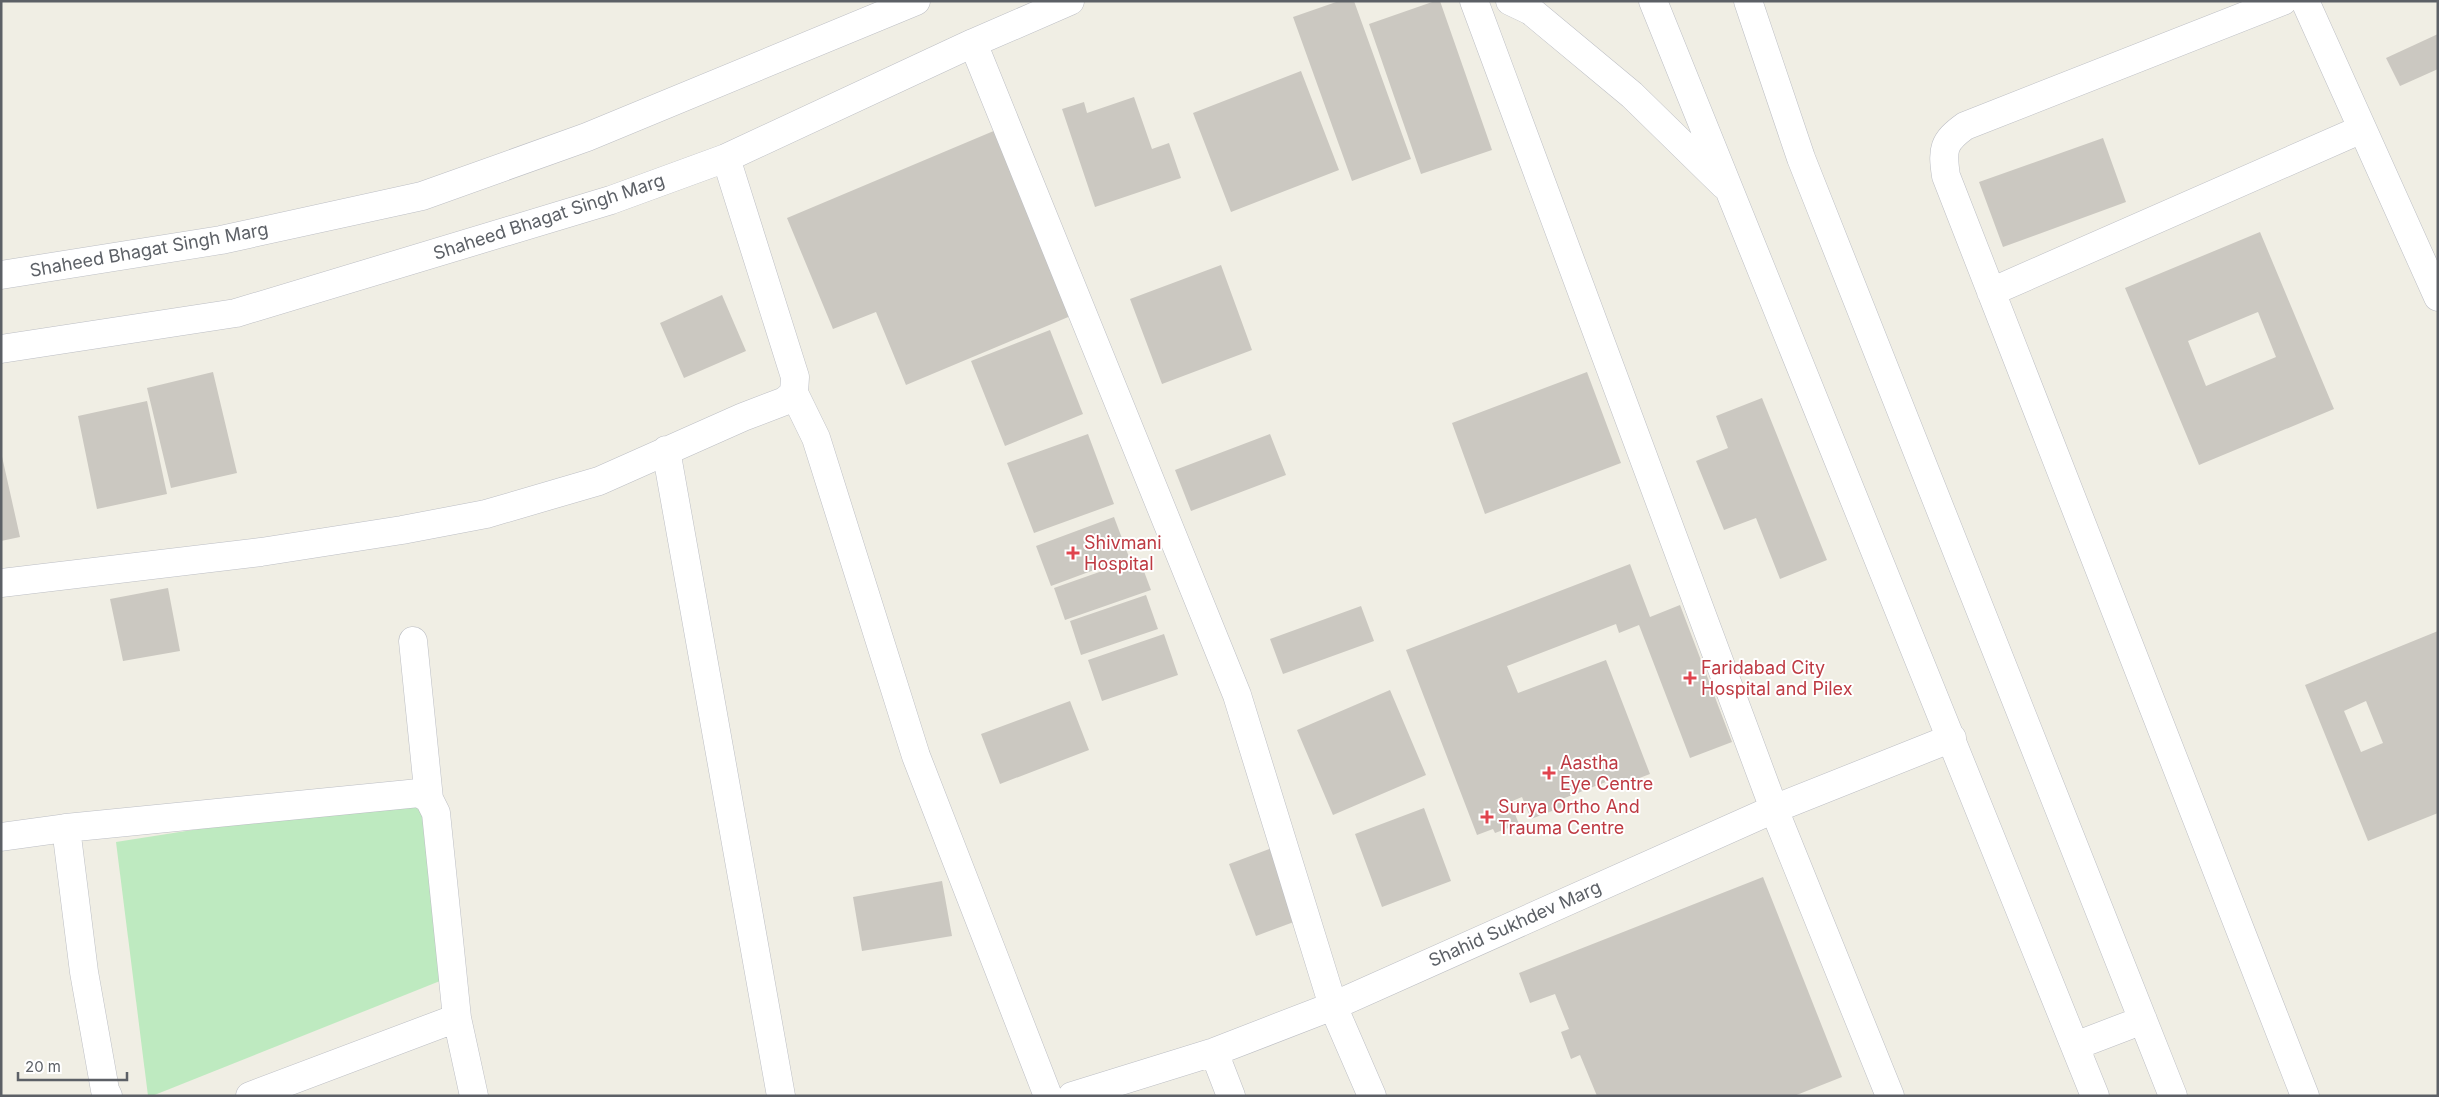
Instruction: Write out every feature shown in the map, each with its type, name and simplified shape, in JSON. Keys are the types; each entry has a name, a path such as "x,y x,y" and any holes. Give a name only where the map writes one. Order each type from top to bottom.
{"street":[{"name":"Shaheed Bhagat Singh Marg","path":"1,275 221,240 422,196 587,137 916,1"},
{"name":"Shaheed Bhagat Singh Marg","path":"1,349 236,313 611,200 726,158 973,43 1070,1"},
{"path":"1474,1 1774,809 1890,1096"},
{"path":"1510,1 1531,11 1632,95 1732,193"},
{"path":"1653,1 2095,1096"},
{"path":"1748,1 1801,158 2173,1096"},
{"path":"2283,1 1965,126 1949,138 1943,153 1946,176 2304,1096"},
{"path":"2305,1 2362,129 2435,283"},
{"path":"973,43 1237,695 1333,1006 1372,1096"},
{"path":"1991,292 2362,129"},
{"path":"726,158 795,377 794,393 816,438 916,756 1048,1096"},
{"path":"1,583 260,552 402,530 486,514 599,481 666,450 785,401 794,393"},
{"path":"666,450 781,1096"},
{"path":"413,641 429,799 436,813 457,1018 474,1096"},
{"name":"Shahid Sukhdev Marg","path":"1072,1096 1214,1052 1333,1006 1774,809 1952,738"},
{"path":"1,837 66,828 405,793 419,793 429,799"},
{"path":"66,828 84,972 108,1096"},
{"path":"250,1096 457,1018"},
{"path":"2075,1046 2143,1020"},
{"path":"1214,1052 1231,1096"}],"green space":[{"path":"427,793 450,977 148,1096 116,842"}],"building":[{"path":"1339,1 1354,1 1411,159 1352,181 1293,17"},
{"path":"1435,1 1440,1 1492,150 1421,174 1369,24"},
{"path":"2438,34 2438,69 2400,86 2386,58"},
{"path":"1301,71 1339,170 1231,212 1193,113"},
{"path":"1134,97 1152,149 1169,143 1181,178 1095,207 1062,109 1084,102 1087,113"},
{"path":"996,130 1073,315 906,385 876,312 833,329 787,218"},
{"path":"2103,138 2126,202 2003,247 1979,182"},
{"path":"2260,232 2334,409 2199,465 2125,288","holes":["2258,312 2276,357 2206,386 2188,341"]},
{"path":"1221,265 1252,350 1162,384 1130,299"},
{"path":"722,295 746,351 684,378 660,323"},
{"path":"1050,330 1083,414 1005,446 971,361"},
{"path":"213,372 237,473 171,488 147,388"},
{"path":"1587,372 1621,463 1485,514 1452,423"},
{"path":"1762,398 1827,560 1780,579 1756,518 1724,530 1696,461 1728,448 1716,416"},
{"path":"147,401 167,494 97,509 78,416"},
{"path":"1088,434 1114,504 1034,533 1007,463"},
{"path":"1270,434 1286,475 1191,511 1175,470"},
{"path":"1,452 20,537 1,541"},
{"path":"1114,517 1129,557 1051,586 1036,546"},
{"path":"1139,558 1151,590 1065,620 1054,588"},
{"path":"1630,564 1650,617 1680,605 1732,742 1690,758 1639,625 1619,633 1616,624 1507,666 1518,693 1606,660 1650,774 1613,788 1611,780 1562,799 1565,806 1531,819 1522,797 1510,802 1519,824 1495,833 1493,829 1477,835 1406,650"},
{"path":"168,588 180,651 123,661 110,599"},
{"path":"1146,595 1158,629 1081,655 1070,621"},
{"path":"1361,606 1374,641 1283,674 1270,639"},
{"path":"2438,631 2438,813 2368,841 2305,685","holes":["2366,701 2383,743 2361,752 2344,711"]},
{"path":"1164,634 1178,675 1102,701 1088,660"},
{"path":"1390,690 1426,775 1333,815 1297,730"},
{"path":"1070,701 1089,750 1000,784 981,734"},
{"path":"1424,808 1451,881 1382,907 1355,834"},
{"path":"1275,847 1302,919 1256,936 1229,864"},
{"path":"1763,877 1842,1077 1794,1096 1597,1096 1580,1055 1571,1059 1561,1032 1569,1029 1555,994 1530,1003 1519,973"},
{"path":"942,881 952,936 862,951 853,897"}],"place":[{"name":"Shivmani Hospital","path":"1073,553"},
{"name":"Faridabad City Hospital and Pilex","path":"1690,678"},
{"name":"Aastha Eye Centre","path":"1549,773"},
{"name":"Surya Ortho And Trauma Centre","path":"1487,817"}]}
